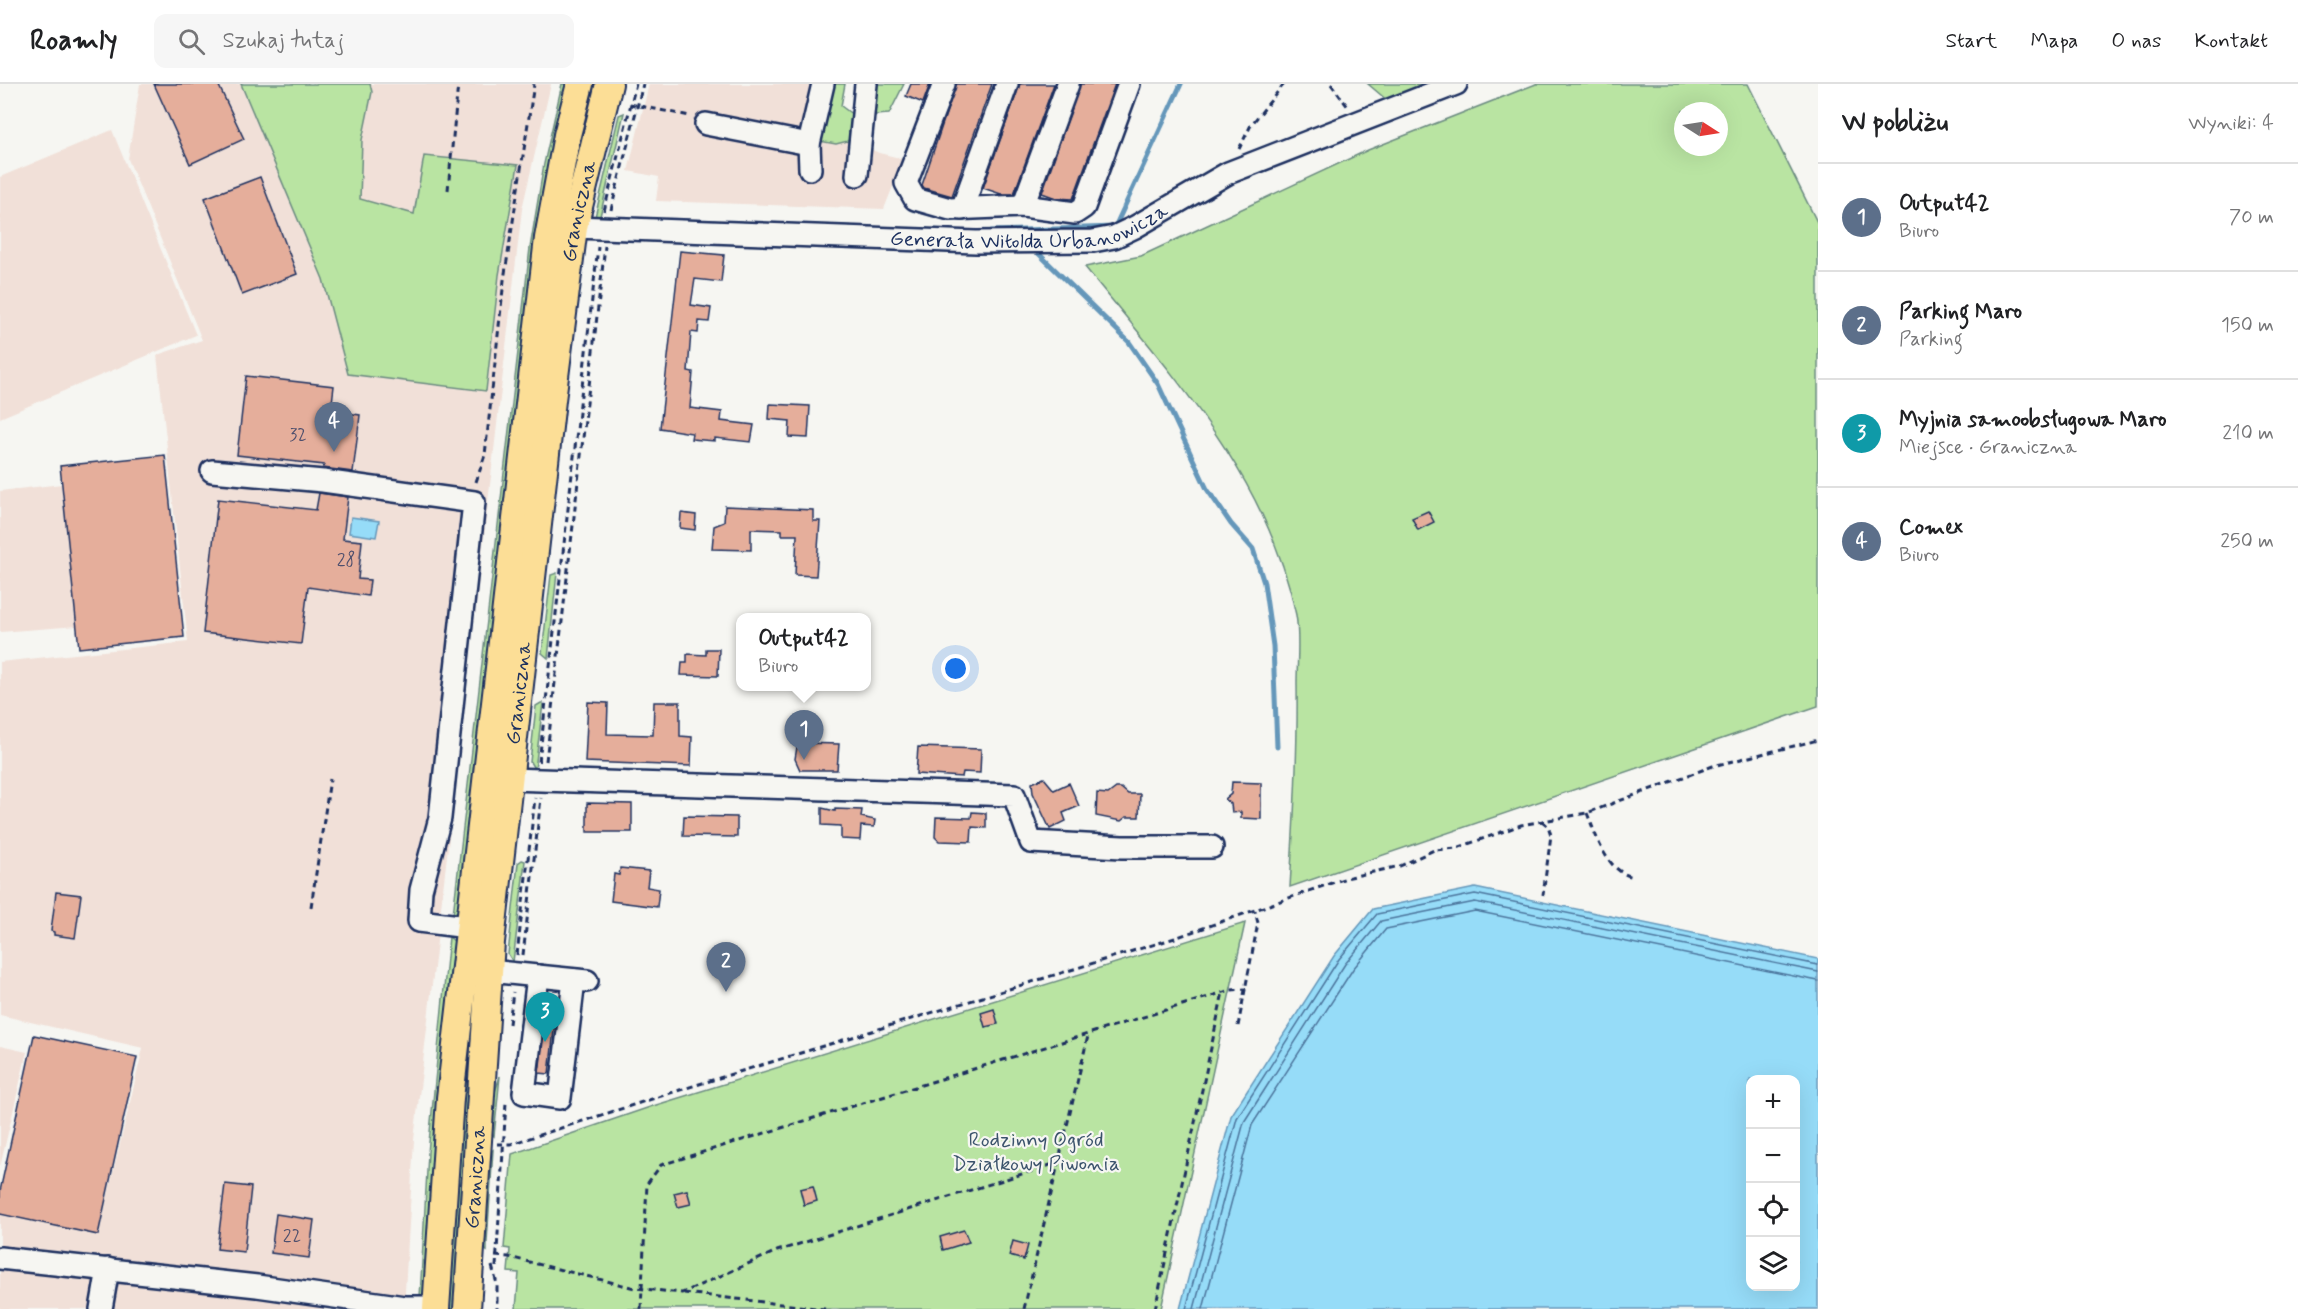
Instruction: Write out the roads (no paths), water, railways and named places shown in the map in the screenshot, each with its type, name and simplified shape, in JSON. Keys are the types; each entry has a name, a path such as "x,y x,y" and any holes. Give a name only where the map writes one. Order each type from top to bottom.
{"main road":[{"name":"Graniczna","path":"436,1308 448,1122 468,927 548,238 567,135 580,84"},
{"name":"Graniczna","path":"467,1309 476,1142 489,972 509,779 574,227 609,84"}],"street":[{"path":"810,169 809,144 823,84"},
{"path":"857,175 866,84"},
{"path":"944,84 906,183 915,200 950,209 1023,206 1075,213 1084,207 1129,84"},
{"path":"976,242 970,208 1007,84"},
{"path":"1023,206 1068,84"},
{"name":"Generała Witolda Urbanowicza","path":"574,227 603,230 976,242 1093,241 1114,237 1228,173 1357,120 1456,84"},
{"path":"706,124 809,144"},
{"path":"212,471 324,481 474,502 440,818 421,890 419,921 468,927"},
{"path":"509,779 1014,795 1031,842 1122,847 1212,847"},
{"path":"489,972 525,971 581,981 560,1098 524,1093 525,971"},
{"path":"0,1258 108,1269 323,1302 436,1308"},
{"path":"101,1309 108,1269"}],"water":[{"path":"351,517 379,521 376,537 349,533"},
{"path":"1475,888 1818,959 1818,1309 1180,1309 1231,1116 1334,956 1373,909"}],"waterway":[{"path":"991,231 1115,227 1181,84"},
{"path":"1036,251 1129,342 1158,384 1207,489 1231,524 1253,549 1264,583 1273,646 1277,747"}],"place":[{"name":"Comex","path":"334,452"},
{"name":"Output42","path":"804,760"},
{"name":"Parking Maro","path":"726,992"},
{"name":"Myjnia samoobsługowa Maro","path":"545,1042"}],"park label":[{"name":"Rodzinny Ogród Działkowy Piwonia","path":"1036,1152"}]}
